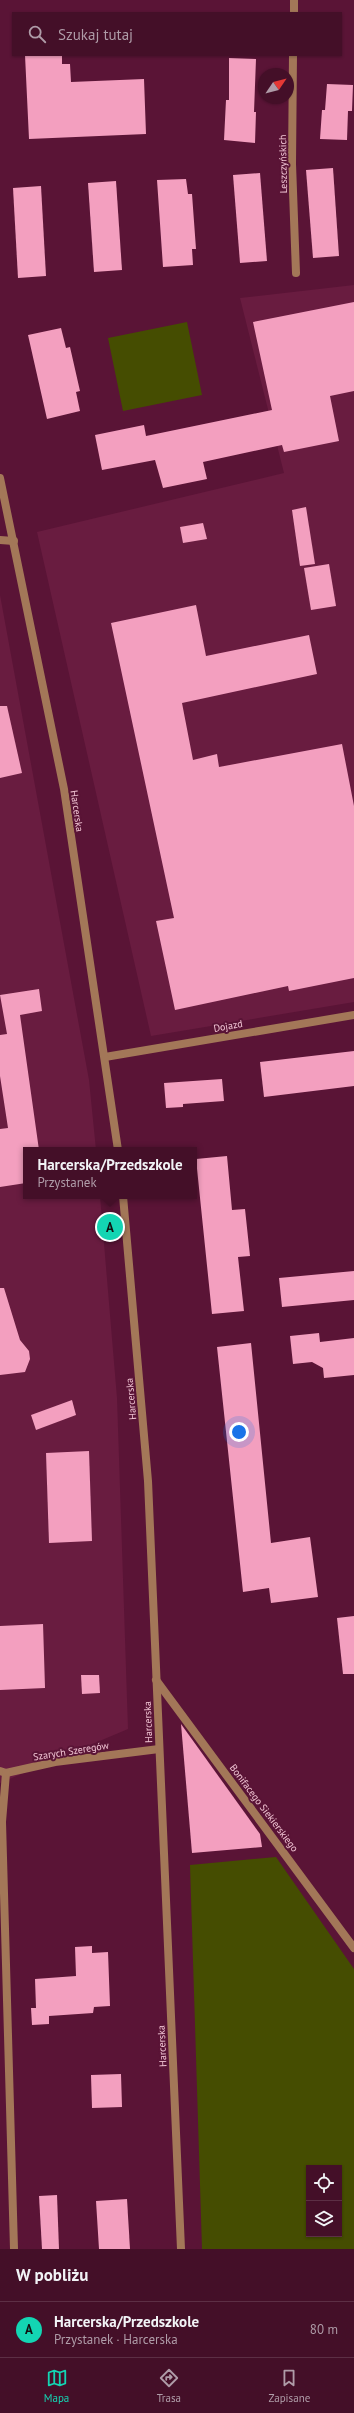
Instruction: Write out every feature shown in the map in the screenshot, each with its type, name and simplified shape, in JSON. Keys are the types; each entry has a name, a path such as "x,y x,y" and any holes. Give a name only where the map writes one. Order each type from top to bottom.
{"street":[{"path":"294,0 294,12"},
{"name":"Leszczyńskich","path":"293,56 292,164 296,273"},
{"name":"Harcerska","path":"0,478 64,789 118,1147"},
{"path":"0,540 14,541"},
{"name":"Dojazd","path":"105,1057 354,1015"},
{"name":"Harcerska","path":"123,1199 148,1481 181,2249"},
{"name":"Bonifacego Siekierskiego","path":"156,1680 354,1948"},
{"name":"Szarych Szeregów","path":"14,2249 2,1822 3,1772 55,1762 159,1750"}],"shaded area":[{"path":"354,285 354,1002 151,1036 37,532 284,473 240,298"},
{"path":"0,595 89,1080 96,1147 23,1147 23,1199 100,1199 117,1398 128,1729 0,1783"}],"green space":[{"path":"187,322 202,395 123,411 108,338"},
{"path":"276,1857 354,1969 354,2249 202,2249 190,1865"}],"building":[{"path":"25,56 62,56 62,64 70,64 71,82 144,79 146,134 29,139"},
{"path":"229,58 256,59 254,112 256,112 255,143 224,140 226,100 229,100"},
{"path":"327,84 353,85 352,111 348,111 347,140 320,139 322,110 325,110"},
{"path":"333,168 339,256 313,258 306,170"},
{"path":"260,173 267,261 240,263 233,175"},
{"path":"186,179 188,194 192,194 196,249 192,249 193,265 163,267 157,180"},
{"path":"116,181 122,270 94,272 88,183"},
{"path":"41,186 46,276 18,278 13,188"},
{"path":"354,302 354,391 330,396 339,441 284,452 282,445 203,462 207,479 163,488 155,460 102,470 95,435 144,425 146,436 272,410 253,322"},
{"path":"61,328 66,348 70,347 80,391 76,392 80,411 47,419 28,335"},
{"path":"306,507 315,564 300,566 292,510"},
{"path":"203,523 207,539 183,543 180,527"},
{"path":"329,564 336,606 311,610 304,568"},
{"path":"196,605 206,656 309,635 317,674 182,703 193,760 217,754 219,767 342,744 354,806 354,978 289,991 288,986 175,1010 156,921 174,918 111,623"},
{"path":"0,706 7,706 22,773 0,778"},
{"path":"39,989 42,1011 20,1015 39,1147 23,1147 23,1183 0,1187 0,1129 8,1128 0,1076 0,1035 7,1034 0,995"},
{"path":"354,1051 354,1086 264,1097 260,1062"},
{"path":"222,1079 224,1101 183,1104 183,1107 166,1108 164,1083"},
{"path":"227,1156 232,1210 245,1209 250,1256 238,1257 244,1311 212,1314 197,1159"},
{"path":"354,1271 354,1300 282,1307 279,1278"},
{"path":"0,1288 4,1288 20,1340 29,1351 30,1359 25,1372 0,1375"},
{"path":"319,1333 320,1342 354,1338 354,1375 324,1378 323,1368 312,1362 293,1364 290,1336"},
{"path":"251,1343 271,1543 310,1537 318,1597 271,1603 269,1588 243,1592 217,1347"},
{"path":"72,1400 76,1415 36,1430 31,1415"},
{"path":"89,1451 92,1541 49,1543 46,1453"},
{"path":"354,1616 354,1674 343,1674 337,1618"},
{"path":"43,1624 45,1688 0,1690 0,1626"},
{"path":"81,1675 99,1675 100,1693 82,1694"},
{"path":"181,1724 260,1834 262,1847 192,1853"},
{"path":"92,1946 92,1953 108,1952 110,2006 94,2007 93,2013 49,2016 49,2024 32,2025 31,2008 36,2008 35,1979 76,1976 75,1947"},
{"path":"121,2074 122,2107 92,2108 91,2075"},
{"path":"57,2195 59,2249 42,2249 39,2196"},
{"path":"127,2199 130,2249 99,2249 96,2201"}],"place":[{"name":"Harcerska/Przedszkole","path":"110,1227"}]}
